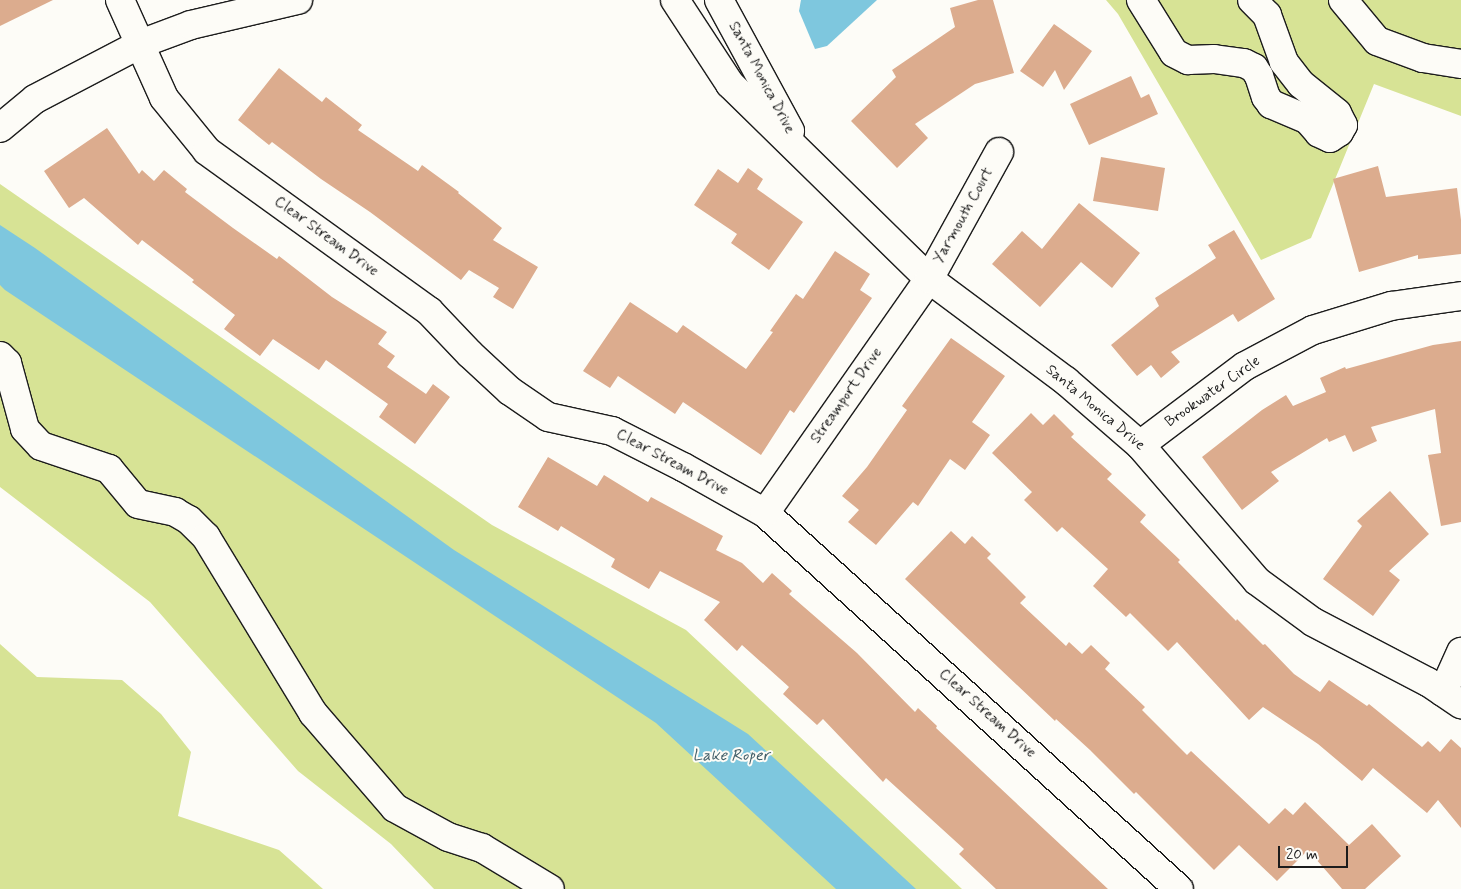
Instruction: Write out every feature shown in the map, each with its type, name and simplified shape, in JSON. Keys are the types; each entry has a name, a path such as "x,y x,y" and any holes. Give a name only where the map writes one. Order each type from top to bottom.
{"street":[{"name":"Clear Stream Drive","path":"120,0 164,98 207,151 429,311 470,354 510,391 548,417 612,431 683,467 765,513 1179,889"},
{"path":"0,128 35,99 140,44 191,25 298,0"},
{"name":"Santa Monica Drive","path":"675,0 730,84 929,279 1066,381 1140,445 1257,581 1314,622 1452,698"},
{"name":"Santa Monica Drive","path":"719,0 803,156"},
{"path":"1142,0 1174,53 1188,60 1214,59 1244,63 1254,68 1259,76 1266,97 1271,104 1307,119 1320,133 1330,138 1339,132 1343,125 1337,113 1301,84 1284,62 1267,15 1252,0"},
{"path":"1343,0 1377,41 1423,58 1461,64"},
{"name":"Yarmouth Court","path":"929,279 999,152"},
{"name":"Streamport Drive","path":"765,513 929,279"},
{"name":"Brookwater Circle","path":"1140,445 1245,366 1313,330 1392,306 1461,296"},
{"path":"0,356 7,363 25,429 41,446 109,469 138,504 175,512 189,520 206,537 313,712 395,808 448,837 482,848 550,889"},
{"path":"1452,698 1461,652"}],"green space":[{"path":"1106,0 1461,0 1461,116 1374,84 1311,238 1261,260 1118,14"},
{"path":"0,184 492,525 686,630 962,889 434,889 391,844 298,771 150,602 0,487"},
{"path":"0,644 37,677 122,680 161,714 191,752 178,816 279,850 323,889 0,889"}],"water":[{"path":"801,0 877,0 827,46 815,49 799,11"},
{"name":"Lake Roper","path":"0,225 35,248 454,550 748,734 916,889 836,889 656,723 5,290 0,285"}],"building":[{"path":"0,0 53,0 0,26"},
{"path":"978,0 993,0 1014,73 975,84 915,124 928,138 897,168 851,121 896,77 892,70 955,27 950,8"},
{"path":"1054,24 1092,51 1064,90 1055,70 1043,87 1020,71"},
{"path":"279,68 322,102 326,97 362,125 358,130 418,171 422,165 459,192 502,228 493,240 538,267 513,309 493,297 499,288 469,270 461,280 272,142 269,145 238,120"},
{"path":"1131,76 1141,98 1149,94 1158,114 1089,145 1070,104"},
{"path":"107,128 139,174 142,170 154,181 164,170 187,189 185,192 233,228 277,259 279,256 332,297 387,332 378,344 395,356 387,367 426,394 433,384 450,397 415,444 379,417 388,404 326,360 319,370 273,339 260,356 224,329 235,315 192,282 194,280 142,240 138,245 84,198 69,208 44,171"},
{"path":"1101,157 1165,168 1158,211 1093,201"},
{"path":"1378,166 1386,197 1457,188 1461,220 1461,254 1418,259 1418,255 1359,272 1333,179"},
{"path":"748,168 763,179 757,189 803,222 769,270 731,243 737,234 694,205 718,169 738,183"},
{"path":"1079,203 1140,253 1112,288 1081,262 1040,307 992,264 1022,231 1042,249"},
{"path":"1234,230 1275,299 1238,322 1233,314 1171,352 1180,362 1161,378 1151,365 1137,376 1111,345 1159,306 1155,298 1216,258 1208,245"},
{"path":"835,251 870,274 860,290 872,298 794,413 790,410 761,455 683,402 675,414 618,376 610,388 583,371 630,302 677,333 683,325 746,369 773,332 770,331 796,294 803,299"},
{"path":"951,338 1005,376 972,422 990,435 965,470 950,459 918,506 913,502 876,545 848,522 859,510 842,496 867,467 907,410 902,406"},
{"path":"1461,341 1461,522 1441,526 1428,455 1441,453 1435,409 1371,427 1377,441 1353,452 1345,435 1329,442 1327,438 1271,472 1279,481 1242,510 1202,457 1262,410 1286,395 1293,406 1326,392 1320,378 1345,367 1346,369 1433,345"},
{"path":"1031,413 1043,425 1054,414 1074,434 1071,437 1112,474 1107,479 1146,515 1140,522 1180,560 1178,562 1236,621 1237,619 1263,645 1265,644 1294,674 1320,692 1329,680 1367,706 1369,704 1422,747 1428,741 1440,752 1451,739 1461,748 1461,828 1438,800 1427,813 1373,768 1362,781 1318,744 1263,707 1249,720 1177,642 1168,651 1130,613 1126,617 1093,586 1108,569 1062,527 1057,532 1024,500 1032,492 992,453"},
{"path":"548,457 597,486 604,475 648,502 651,497 723,536 716,550 742,563 763,583 772,573 792,591 789,594 857,653 915,712 918,708 937,726 936,728 1108,889 996,889 959,854 964,849 886,778 883,782 823,719 817,725 783,694 789,687 742,645 737,651 704,620 720,602 660,571 649,589 611,567 615,559 561,526 558,531 518,507"},
{"path":"1390,491 1429,534 1389,571 1400,580 1373,616 1323,579 1362,526 1357,521"},
{"path":"951,531 965,544 972,536 991,554 987,558 1026,597 1020,603 1066,646 1069,642 1082,654 1091,645 1110,663 1105,669 1145,707 1142,710 1187,755 1191,751 1269,824 1285,808 1293,815 1305,802 1349,845 1372,824 1401,856 1365,889 1342,889 1308,850 1277,881 1239,845 1214,870 1136,792 1134,794 1090,750 1056,719 1055,721 905,579"}]}
